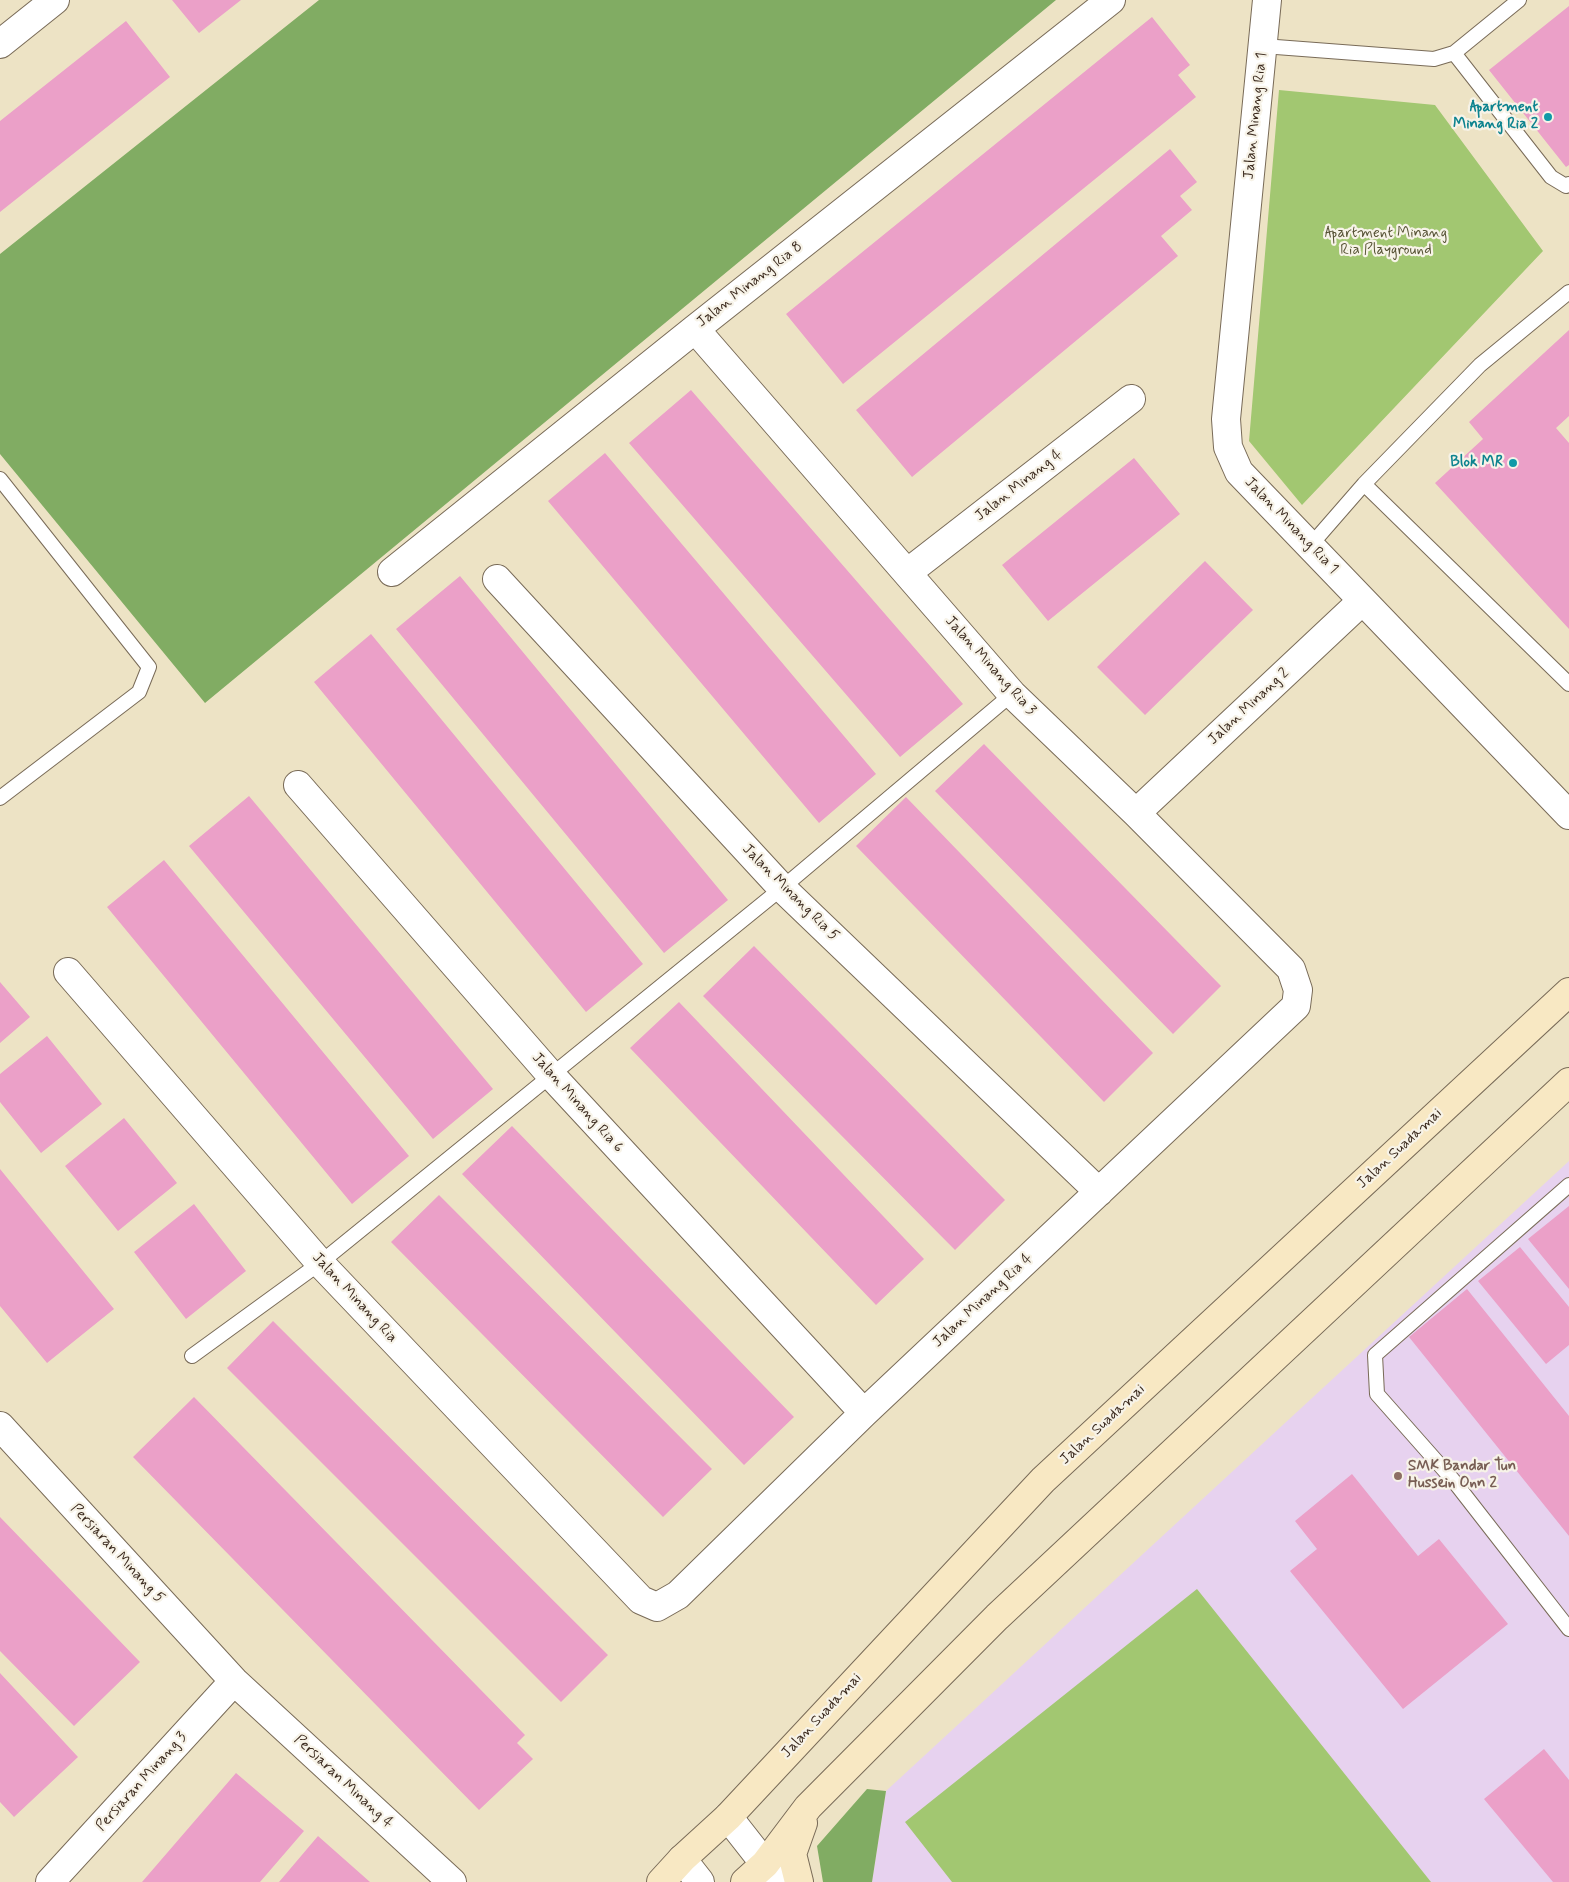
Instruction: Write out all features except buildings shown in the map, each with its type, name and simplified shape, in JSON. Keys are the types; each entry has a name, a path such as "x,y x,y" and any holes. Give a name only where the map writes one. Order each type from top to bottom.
{"main road":[{"name":"Jalan Suadamai","path":"661,1882 682,1859 728,1817 1043,1480 1560,1000 1569,977"},
{"path":"745,1882 772,1873 808,1807 997,1616 1569,1082"},
{"path":"799,1882 792,1854 808,1807"}],"street":[{"path":"0,44 55,0"},
{"name":"Jalan Minang Ria 8","path":"392,572 695,329 1111,0"},
{"name":"Jalan Minang Ria 1","path":"1267,0 1226,418 1228,447 1239,472 1569,815"},
{"name":"Jalan Minang Ria 3","path":"695,329 1012,694 1136,813 1291,969 1298,990"},
{"name":"Jalan Minang 4","path":"907,573 1131,400"},
{"name":"Jalan Minang Ria 5","path":"497,579 782,888 1099,1192"},
{"name":"Jalan Minang 2","path":"1136,813 1362,601"},
{"name":"Jalan Minang Ria 6","path":"298,785 550,1074 864,1414"},
{"name":"Jalan Minang Ria","path":"68,972 320,1263 642,1600 657,1607"},
{"name":"Jalan Minang Ria 4","path":"657,1607 678,1595 864,1414 1296,1006 1298,990"},
{"name":"Persiaran Minang 5","path":"0,1426 234,1681"},
{"name":"Persiaran Minang 3","path":"50,1882 234,1681"},
{"name":"Persiaran Minang 4","path":"234,1681 452,1882"},
{"path":"728,1817 772,1873"},
{"path":"682,1859 700,1882"}],"lane":[{"path":"1263,46 1434,59 1454,53 1519,0"},
{"path":"1454,53 1551,177 1566,186 1569,184"},
{"path":"1310,546 1364,484 1480,365 1569,292"},
{"path":"0,479 150,667 139,692 0,798"},
{"path":"1364,484 1569,684"},
{"path":"192,1356 320,1263 550,1074 782,888 1012,694"},
{"path":"1569,1186 1375,1355 1377,1394 1453,1480 1569,1629"}],"shaded area":[{"name":"SMK Bandar Tun Hussein Onn 2","path":"1569,1161 1569,1882 872,1882 886,1791"}],"green space":[{"path":"319,0 1056,0 205,703 0,454 0,254"},
{"name":"Apartment Minang Ria Playground","path":"1279,90 1435,105 1543,251 1302,505 1249,441"},
{"path":"1197,1589 1431,1882 952,1882 905,1822"},
{"path":"867,1789 886,1791 872,1882 823,1882 817,1846"}],"place":[{"name":"Apartment Minang Ria 2","path":"1548,117"},
{"name":"Blok MR","path":"1513,463"},
{"name":"SMK Bandar Tun Hussein Onn 2","path":"1398,1476"}]}
